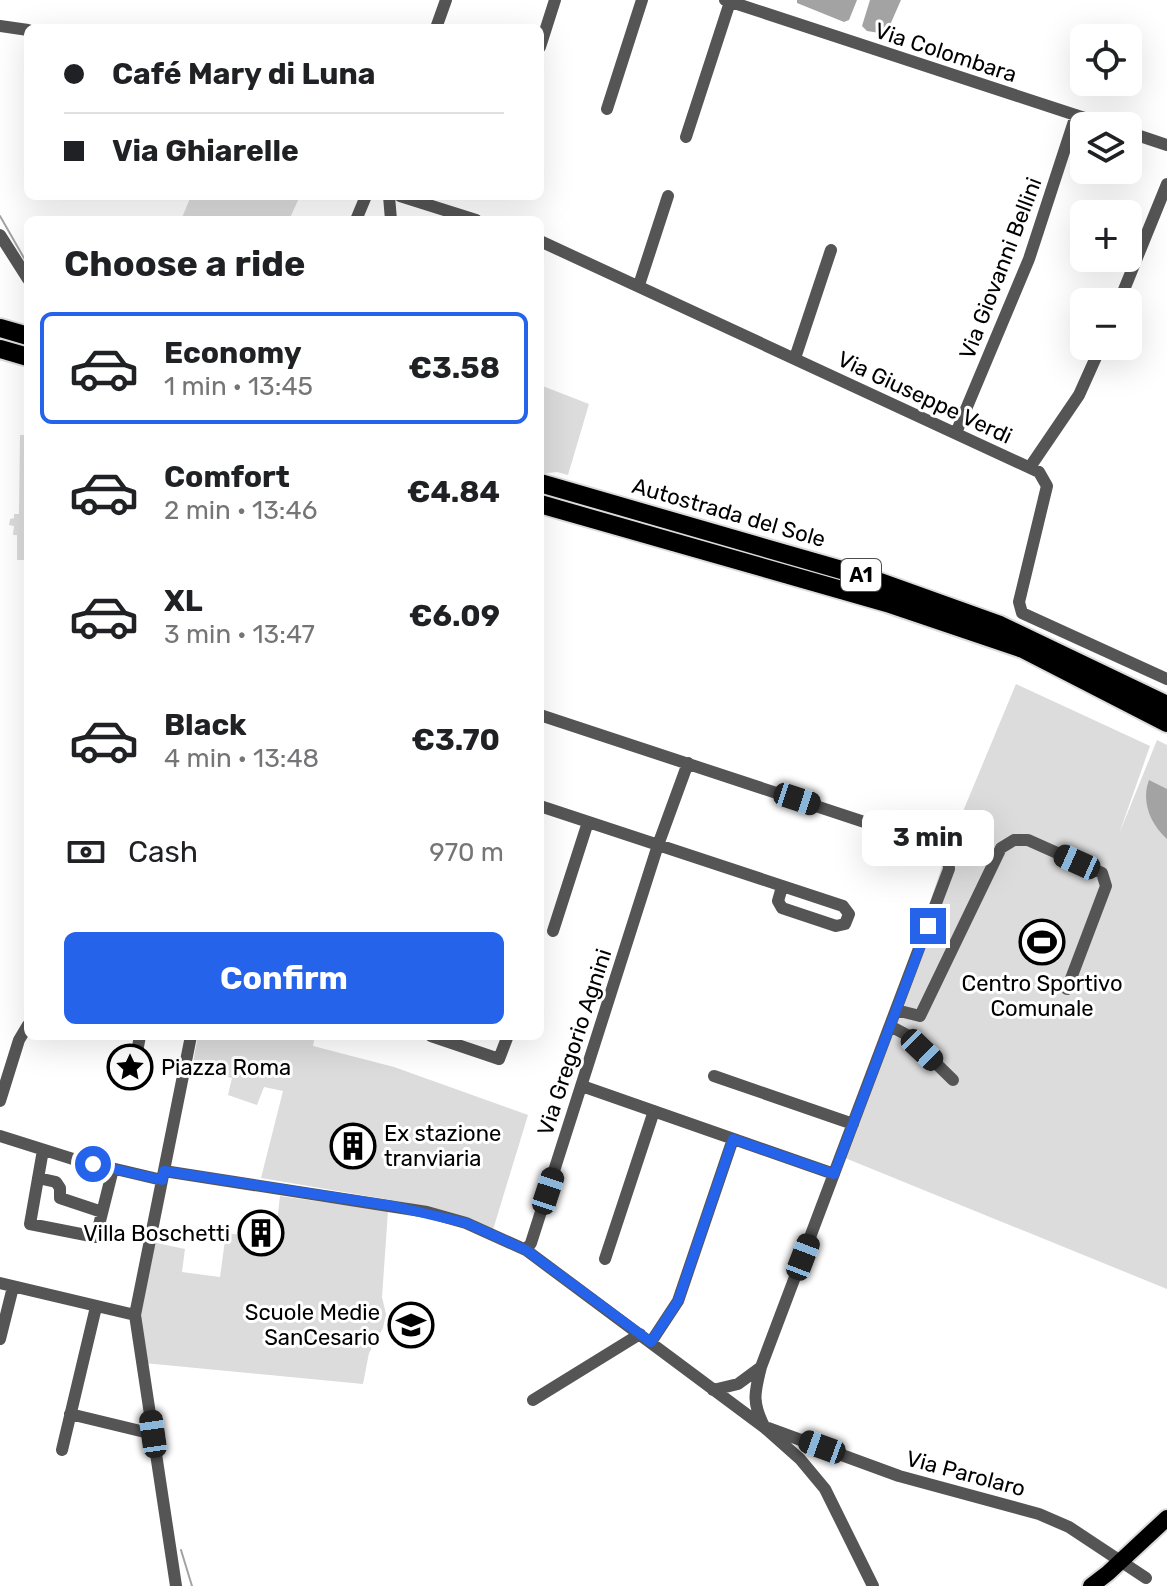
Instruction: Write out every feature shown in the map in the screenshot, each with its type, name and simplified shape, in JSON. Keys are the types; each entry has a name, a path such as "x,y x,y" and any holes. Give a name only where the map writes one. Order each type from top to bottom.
{"highway":[{"path":"0,328 24,335"},
{"path":"0,349 24,356"},
{"name":"Autostrada del Sole","path":"544,484 866,577 1000,625 1167,705"},
{"name":"Autostrada del Sole","path":"544,505 887,603 1023,649 1167,723"}],"main road":[{"path":"1091,1586 1167,1518"}],"street":[{"path":"437,24 446,0"},
{"path":"544,34 555,0"},
{"path":"607,109 642,0"},
{"path":"686,137 728,1"},
{"name":"Via Colombara","path":"728,1 1070,113"},
{"path":"0,26 24,29"},
{"name":"Via Giovanni Bellini","path":"956,433 1029,259 1070,133"},
{"path":"1142,137 1167,145"},
{"path":"1125,288 1167,184"},
{"path":"639,285 668,196"},
{"path":"411,200 455,216"},
{"path":"0,235 24,273"},
{"name":"Via Giuseppe Verdi","path":"544,243 1034,469"},
{"path":"795,358 831,250"},
{"path":"1095,360 1079,395 1034,469 1043,475 1047,486 1019,602 1022,613 1167,679"},
{"path":"544,716 934,845 948,856 949,869 761,1367 754,1395 756,1412 765,1428"},
{"name":"Via Gregorio Agnini","path":"526,1250 531,1243 658,845 688,763"},
{"path":"544,807 843,906 849,914 845,924 836,926 782,908 778,901 782,887"},
{"path":"553,931 588,822"},
{"path":"896,1010 920,1016 1001,848 1014,840 1028,840 1102,873 1106,880 1067,989"},
{"path":"890,1026 907,1035 953,1080"},
{"path":"0,1101 24,1032"},
{"path":"131,1083 139,1040"},
{"path":"176,1586 135,1315 190,1040"},
{"path":"443,1040 499,1059 506,1040"},
{"path":"714,1076 853,1124"},
{"path":"582,1086 834,1174"},
{"path":"605,1259 654,1111"},
{"path":"0,1136 113,1169 427,1212 466,1223 526,1250 765,1428 800,1459 825,1489 873,1586"},
{"path":"533,1400 646,1338 678,1301 733,1139"},
{"path":"43,1150 30,1224 96,1237 113,1169"},
{"path":"38,1178 56,1182 60,1188 60,1198 102,1212"},
{"path":"0,1339 6,1285 135,1315"},
{"path":"62,1450 96,1307"},
{"path":"713,1390 738,1384 761,1367"},
{"path":"735,1406 733,1394 738,1384"},
{"path":"735,1406 754,1395"},
{"path":"70,1414 153,1434"},
{"name":"Via Parolaro","path":"765,1428 899,1476 1039,1514 1069,1527 1146,1578"}],"shaded area":[{"path":"797,0 857,0 849,20 844,22 797,3"},
{"path":"870,0 901,0 886,34 867,31 862,26"},
{"path":"189,200 298,200 291,216 183,216"},
{"path":"544,387 589,404 568,475 544,474"},
{"path":"20,435 24,435 24,560 17,560 17,535 13,535 14,526 9,525 14,514 19,514"},
{"name":"Centro Sportivo Comunale","path":"1016,684 1150,746 1119,834 1157,740 1167,745 1167,1289 845,1158 949,845"},
{"path":"1149,780 1167,789 1167,839 1149,812 1146,796"},
{"path":"197,1040 314,1040 313,1046 394,1067 528,1115 492,1233 408,1203 261,1178 283,1091 264,1087 257,1105 228,1095 232,1078 192,1068"},
{"path":"280,1196 388,1211 382,1297 386,1314 383,1328 369,1353 363,1384 144,1363 139,1308 152,1242 185,1249 182,1272 220,1277 226,1233 275,1239"}],"waterway":[{"path":"0,216 24,258"},
{"path":"181,1550 192,1586"}],"place":[{"name":"Centro Sportivo Comunale","path":"1042,942"},
{"name":"Piazza Roma","path":"130,1067"},
{"name":"Ex stazione tranviaria","path":"353,1146"},
{"name":"Villa Boschetti","path":"261,1233"},
{"name":"Scuole Medie SanCesario","path":"411,1325"}],"route":[{"path":"93,1164 162,1180 164,1171 393,1206 466,1223 526,1250 651,1342 678,1301 733,1139 834,1174 928,926"}]}
